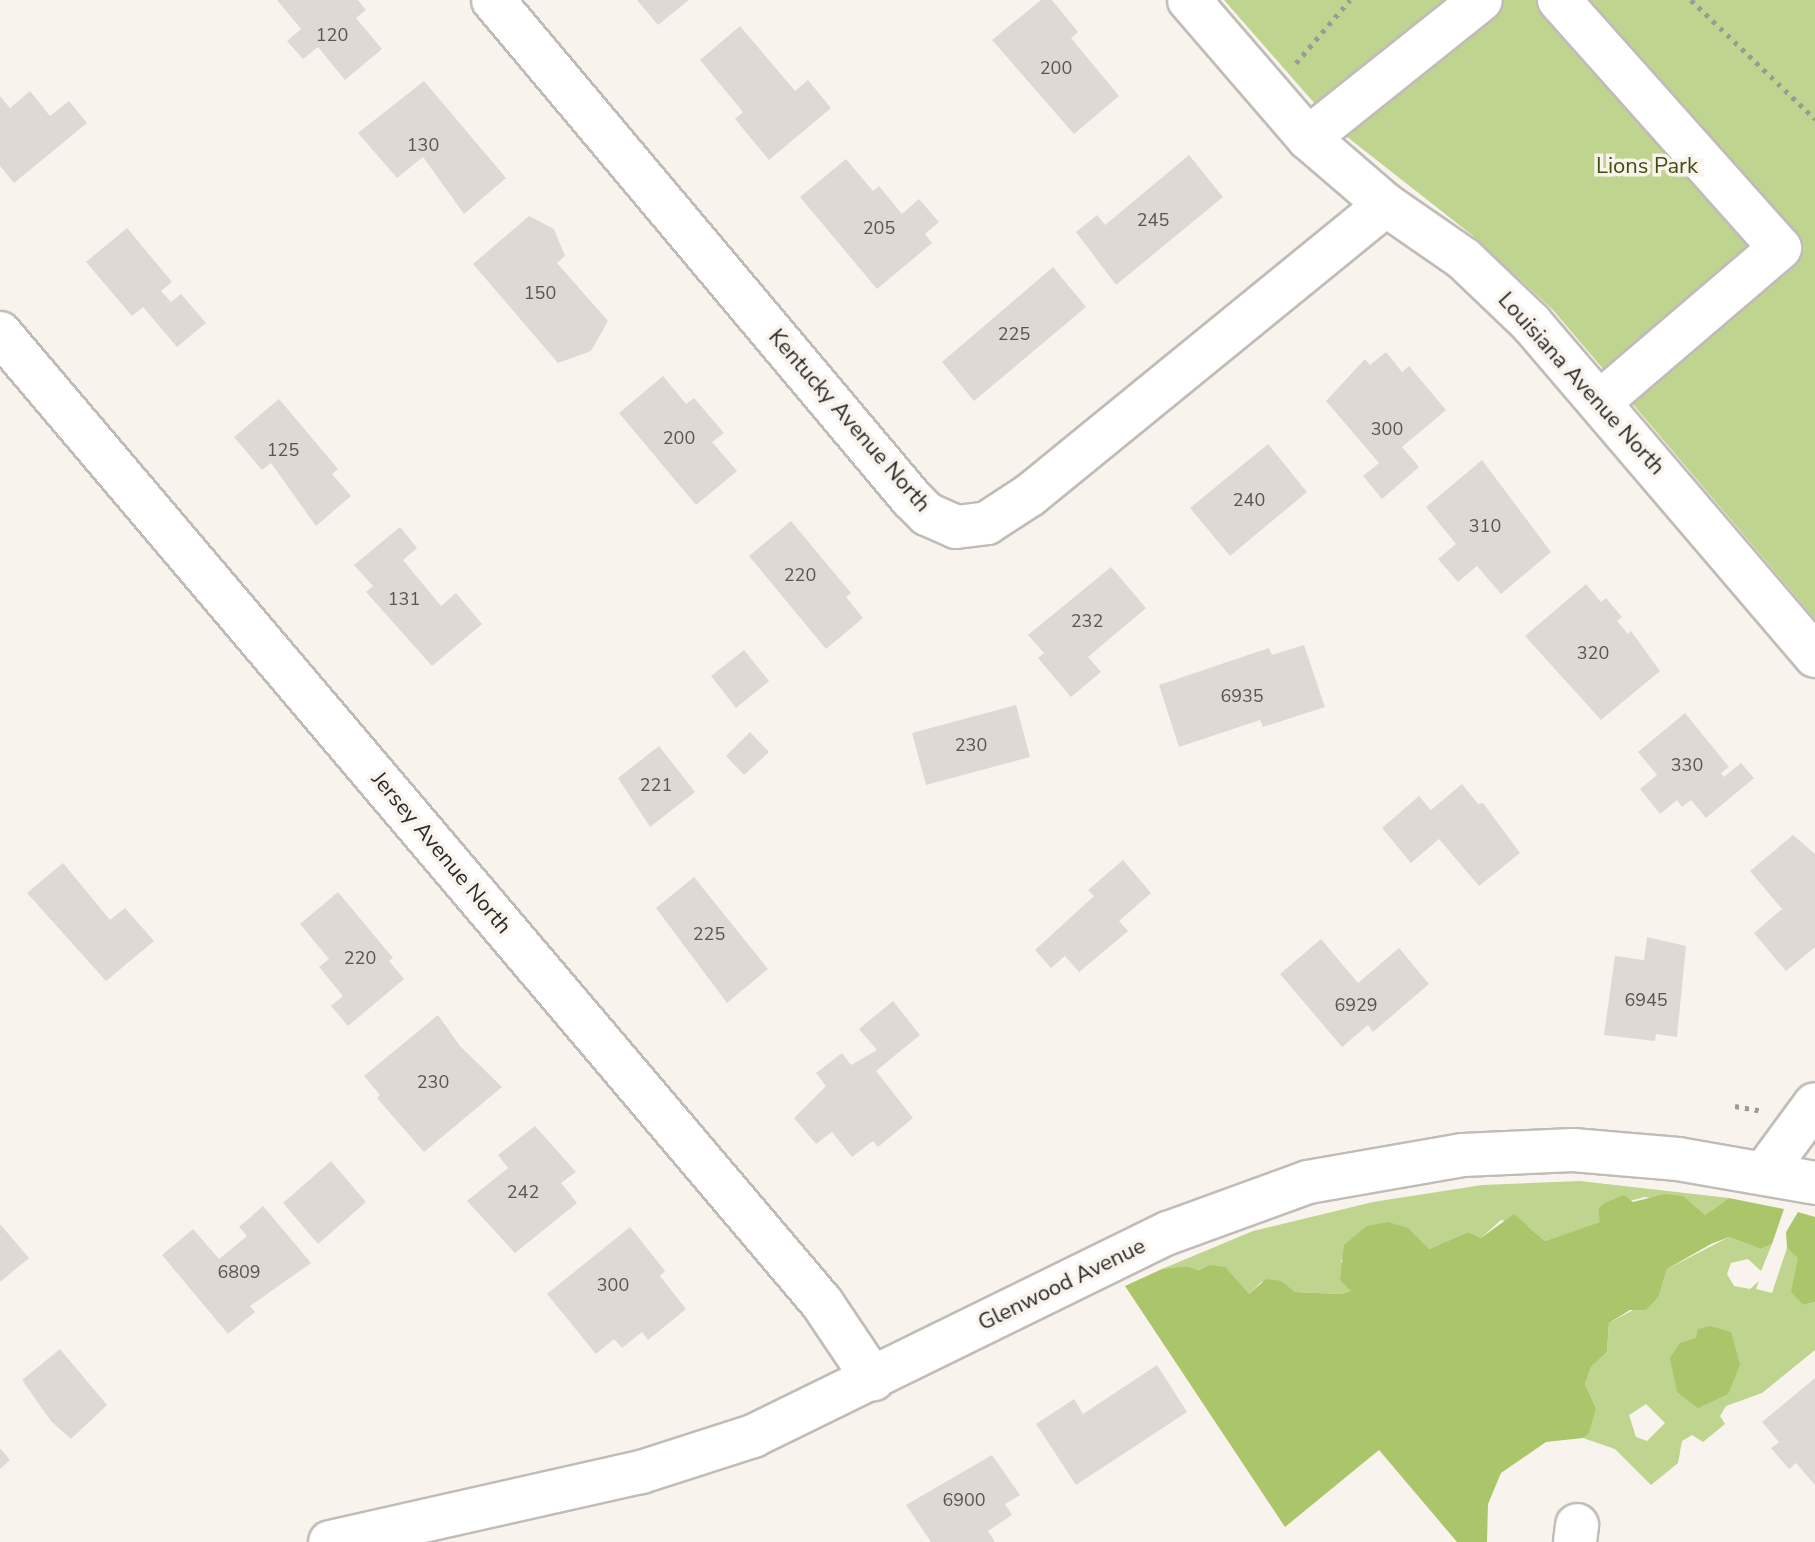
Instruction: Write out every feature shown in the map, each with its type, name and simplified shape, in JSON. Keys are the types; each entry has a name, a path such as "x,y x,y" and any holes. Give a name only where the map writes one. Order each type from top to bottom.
{"street":[{"name":"Kentucky Avenue North","path":"493,0 911,498 927,514 956,527 987,523 1030,495 1386,205"},
{"name":"Louisiana Avenue North","path":"1189,0 1308,138 1386,205 1493,285 1600,402 1815,656"},
{"path":"1308,138 1481,0"},
{"path":"1559,0 1780,248 1600,402"},
{"name":"Jersey Avenue North","path":"0,333 822,1303 873,1379"},
{"path":"1765,1172 1815,1104"},
{"name":"Glenwood Avenue","path":"330,1542 540,1497 696,1456 753,1436 1168,1233 1265,1194 1320,1179 1463,1155 1573,1150 1765,1172 1815,1183"}],"path":[{"path":"1267,92 1350,0"},
{"path":"1691,0 1815,119"}],"green space":[{"name":"Lions Park","path":"1224,0 1815,0 1815,619 1553,310 1472,235 1337,129"},
{"path":"1580,1181 1729,1198 1705,1215 1689,1205 1645,1197 1598,1209 1601,1222 1545,1241 1528,1226 1501,1220 1481,1238 1468,1232 1429,1249 1416,1242 1341,1260 1351,1291 1341,1294 1295,1292 1282,1281 1261,1282 1249,1294 1209,1265 1197,1270 1187,1266 1162,1269 1253,1231 1373,1202 1482,1185"},
{"path":"1665,1194 1683,1196 1705,1215 1729,1198 1784,1209 1772,1244 1761,1249 1729,1237 1711,1244 1667,1269 1659,1296 1646,1310 1630,1310 1609,1323 1607,1352 1591,1367 1585,1384 1596,1408 1589,1433 1583,1438 1546,1442 1501,1473 1488,1504 1487,1542 1457,1542 1379,1450 1285,1527 1125,1286 1162,1269 1187,1266 1198,1270 1209,1265 1225,1267 1249,1294 1266,1279 1282,1281 1295,1292 1341,1294 1351,1291 1340,1280 1344,1245 1367,1226 1388,1222 1408,1228 1429,1249 1468,1232 1481,1238 1514,1214 1545,1241 1600,1222 1598,1209 1624,1195 1633,1202"},
{"path":"1798,1212 1815,1217 1815,1302 1803,1305 1791,1292 1798,1258 1787,1248 1786,1232"},
{"path":"1729,1237 1761,1249 1772,1244 1761,1271 1748,1259 1731,1263 1727,1274 1734,1286 1750,1289 1759,1281 1756,1289 1772,1293 1787,1248 1798,1257 1803,1305 1815,1302 1815,1350 1762,1393 1726,1406 1720,1416 1725,1424 1703,1442 1692,1435 1682,1441 1678,1463 1651,1485 1615,1449 1583,1438 1596,1408 1585,1384 1591,1367 1607,1352 1609,1323 1659,1296 1667,1269","holes":["1646,1404 1665,1423 1647,1441 1636,1437 1629,1415"]},
{"path":"1710,1326 1731,1332 1740,1365 1728,1394 1698,1408 1677,1392 1670,1358 1680,1343 1696,1338 1698,1329"}],"building":[{"path":"277,0 358,0 366,10 356,18 382,49 345,80 318,47 303,59 287,41 301,29"},
{"path":"637,0 689,0 658,25"},
{"path":"1041,0 1052,0 1078,32 1071,38 1119,96 1074,134 992,40"},
{"path":"740,26 795,91 808,80 831,108 769,160 735,119 743,112 700,60"},
{"path":"424,81 506,178 464,214 423,157 397,178 358,133"},
{"path":"30,91 50,116 69,101 87,123 14,183 0,166 0,96 10,108"},
{"path":"1189,155 1223,197 1116,285 1076,232 1097,215 1105,225"},
{"path":"846,159 873,191 879,186 902,214 919,199 939,222 925,234 932,243 877,289 800,197"},
{"path":"529,216 554,229 565,256 557,263 608,321 591,351 558,363 473,264"},
{"path":"127,228 172,282 161,291 171,302 181,294 206,323 177,347 143,307 132,316 86,262"},
{"path":"1053,267 1086,307 974,401 942,362"},
{"path":"1386,352 1402,372 1409,366 1446,410 1402,447 1419,467 1382,499 1363,476 1379,463 1326,401 1365,359 1370,365"},
{"path":"663,376 686,404 694,398 724,433 712,442 737,471 696,505 619,413"},
{"path":"279,399 338,469 332,474 351,496 316,526 271,463 262,470 234,437"},
{"path":"1268,444 1307,492 1230,556 1190,508"},
{"path":"1482,460 1551,552 1501,594 1477,566 1458,582 1438,559 1456,544 1426,507"},
{"path":"791,521 851,593 846,597 863,618 826,649 749,556"},
{"path":"400,527 417,548 403,560 441,606 456,593 482,624 432,666 366,592 373,586 354,565"},
{"path":"1111,567 1146,608 1088,657 1101,672 1071,697 1038,658 1044,653 1028,635"},
{"path":"1586,584 1601,602 1606,598 1622,617 1617,621 1628,634 1631,631 1660,671 1601,720 1525,636"},
{"path":"1304,645 1325,707 1263,727 1260,720 1179,747 1159,685 1269,648 1272,655"},
{"path":"744,650 769,681 736,708 711,676"},
{"path":"1016,705 1030,757 926,785 912,733"},
{"path":"1685,713 1729,767 1721,773 1724,777 1741,763 1754,778 1706,818 1691,800 1682,807 1677,800 1660,814 1640,789 1657,775 1638,752"},
{"path":"750,732 769,752 744,775 726,756"},
{"path":"659,746 695,792 650,827 618,778"},
{"path":"1462,784 1478,804 1483,803 1520,853 1479,886 1439,839 1411,863 1382,828 1419,796 1431,810"},
{"path":"1793,835 1815,854 1815,947 1786,971 1754,933 1782,909 1750,871"},
{"path":"1123,860 1151,893 1119,921 1128,931 1079,972 1065,956 1051,968 1035,950 1094,896 1088,890"},
{"path":"63,863 110,920 125,908 154,941 106,981 27,893"},
{"path":"694,877 768,969 727,1003 656,908"},
{"path":"338,892 393,958 389,961 404,979 348,1026 331,1006 343,996 319,967 329,959 300,924"},
{"path":"1647,937 1686,946 1677,1037 1656,1034 1655,1041 1604,1035 1615,956 1644,960"},
{"path":"1321,939 1358,983 1399,948 1429,984 1373,1032 1368,1025 1342,1047 1280,974"},
{"path":"893,1001 920,1035 876,1071 913,1118 878,1147 873,1141 852,1157 832,1132 816,1144 794,1118 826,1086 816,1073 842,1053 851,1065 877,1050 859,1029"},
{"path":"438,1015 460,1046 502,1087 424,1152 377,1098 380,1095 364,1076"},
{"path":"535,1126 576,1172 561,1183 577,1203 515,1253 467,1201 508,1168 498,1155"},
{"path":"331,1161 366,1202 318,1244 283,1203"},
{"path":"263,1206 311,1263 250,1306 255,1312 228,1334 162,1255 193,1229 219,1259 247,1236 239,1227"},
{"path":"0,1224 29,1258 0,1282"},
{"path":"630,1227 665,1271 660,1276 686,1309 648,1340 642,1332 622,1348 614,1339 596,1354 547,1294"},
{"path":"60,1349 107,1405 71,1439 51,1421 22,1380"},
{"path":"1157,1365 1187,1412 1076,1485 1036,1424 1074,1399 1083,1414"},
{"path":"1815,1378 1815,1485 1796,1463 1789,1469 1771,1448 1779,1442 1762,1422"},
{"path":"0,1448 10,1460 0,1469"},
{"path":"992,1455 1020,1495 1005,1504 1012,1515 988,1531 995,1542 931,1542 906,1505"}]}
